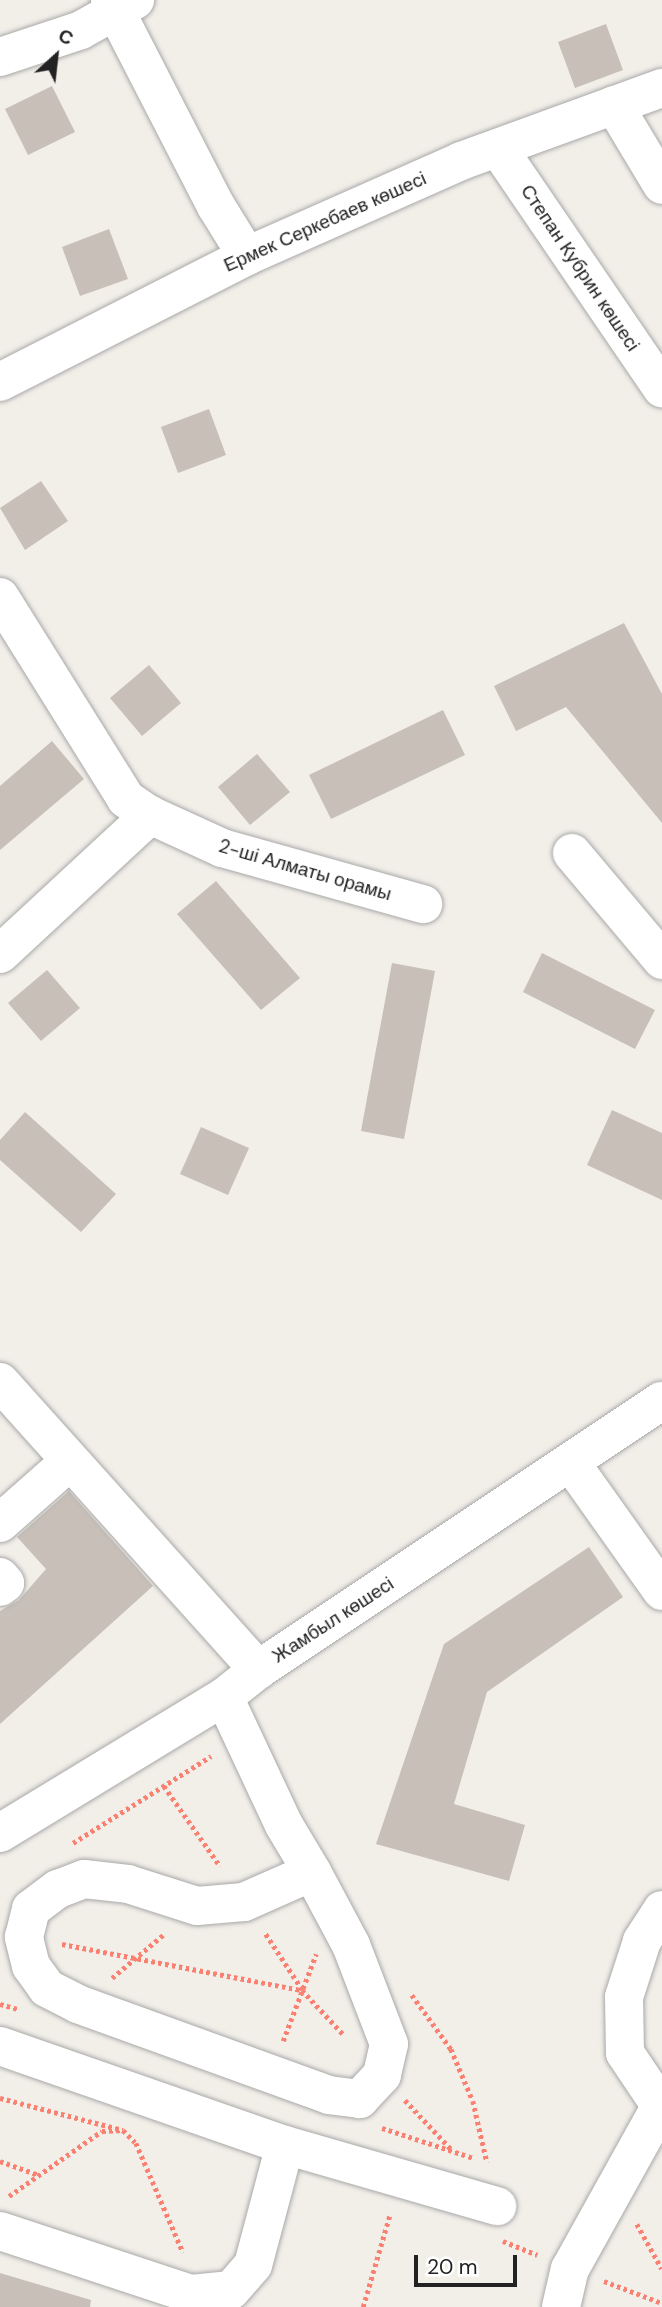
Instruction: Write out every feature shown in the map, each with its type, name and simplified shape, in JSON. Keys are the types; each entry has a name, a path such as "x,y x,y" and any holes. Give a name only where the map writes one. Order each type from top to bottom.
{"street":[{"path":"0,58 81,30 121,3 216,206 247,256"},
{"name":"Ермек Серкебаев көшесі","path":"0,382 247,256 498,148 662,88"},
{"path":"614,105 662,185"},
{"name":"Степан Кубрин көшесі","path":"498,148 662,388"},
{"name":"2-ші Алматы орамы","path":"0,597 126,799 150,815 222,848 423,904"},
{"path":"0,954 150,815"},
{"path":"572,853 662,960"},
{"path":"0,1382 258,1670"},
{"name":"Жамбыл көшесі","path":"0,1833 224,1698 258,1670 662,1401"},
{"path":"0,1523 69,1462"},
{"path":"571,1463 662,1591"},
{"path":"0,1577 5,1583 0,1587"},
{"path":"224,1698 241,1737 351,1945 389,2044 382,2075 360,2099 329,2095 78,2004 47,1988 31,1966 24,1937 31,1909 58,1889 84,1879 128,1884 197,1906 244,1902 312,1872"},
{"path":"561,2307 570,2269 637,2175 661,2107 625,2053 624,1997 642,1941 662,1910"},
{"path":"0,2046 285,2145 496,2228"},
{"path":"0,2231 191,2294 231,2290 254,2265 285,2145"}],"path":[{"path":"70,1844 241,1737"},
{"path":"78,2004 197,1906"},
{"path":"271,2074 332,1910"},
{"path":"407,1988 451,2049 473,2101 487,2162"},
{"path":"302,1990 453,2151"},
{"path":"0,2098 135,2134"},
{"path":"0,2202 102,2131 123,2130 136,2143 181,2240 191,2294"},
{"path":"0,2161 40,2175"},
{"path":"637,2175 662,2269"},
{"path":"377,2210 402,2217"},
{"path":"363,2307 390,2214"}],"building":[{"path":"606,24 623,70 575,88 558,42"},
{"path":"52,86 75,132 28,155 5,109"},
{"path":"109,229 128,279 80,296 62,247"},
{"path":"209,409 226,455 178,473 161,427"},
{"path":"41,481 68,521 25,550 0,508"},
{"path":"624,623 662,694 662,823 566,707 516,731 494,686"},
{"path":"149,665 181,703 142,736 110,698"},
{"path":"443,710 465,755 331,819 309,775"},
{"path":"52,741 84,779 0,850 0,786"},
{"path":"257,754 290,792 250,825 218,787"},
{"path":"216,881 300,978 261,1010 177,914"},
{"path":"542,953 655,1010 635,1049 523,992"},
{"path":"392,963 435,971 404,1139 361,1131"},
{"path":"47,970 80,1008 41,1041 8,1003"},
{"path":"612,1110 662,1133 662,1200 587,1165"},
{"path":"25,1112 116,1194 81,1232 0,1160 0,1140"},
{"path":"201,1127 249,1148 228,1195 180,1174"},
{"path":"69,1491 153,1586 0,1724 0,1611 19,1600 46,1569 17,1537"},
{"path":"589,1547 623,1597 487,1692 454,1804 525,1825 509,1881 376,1844 444,1644"},
{"path":"0,2273 91,2300 90,2307 0,2307"}]}
